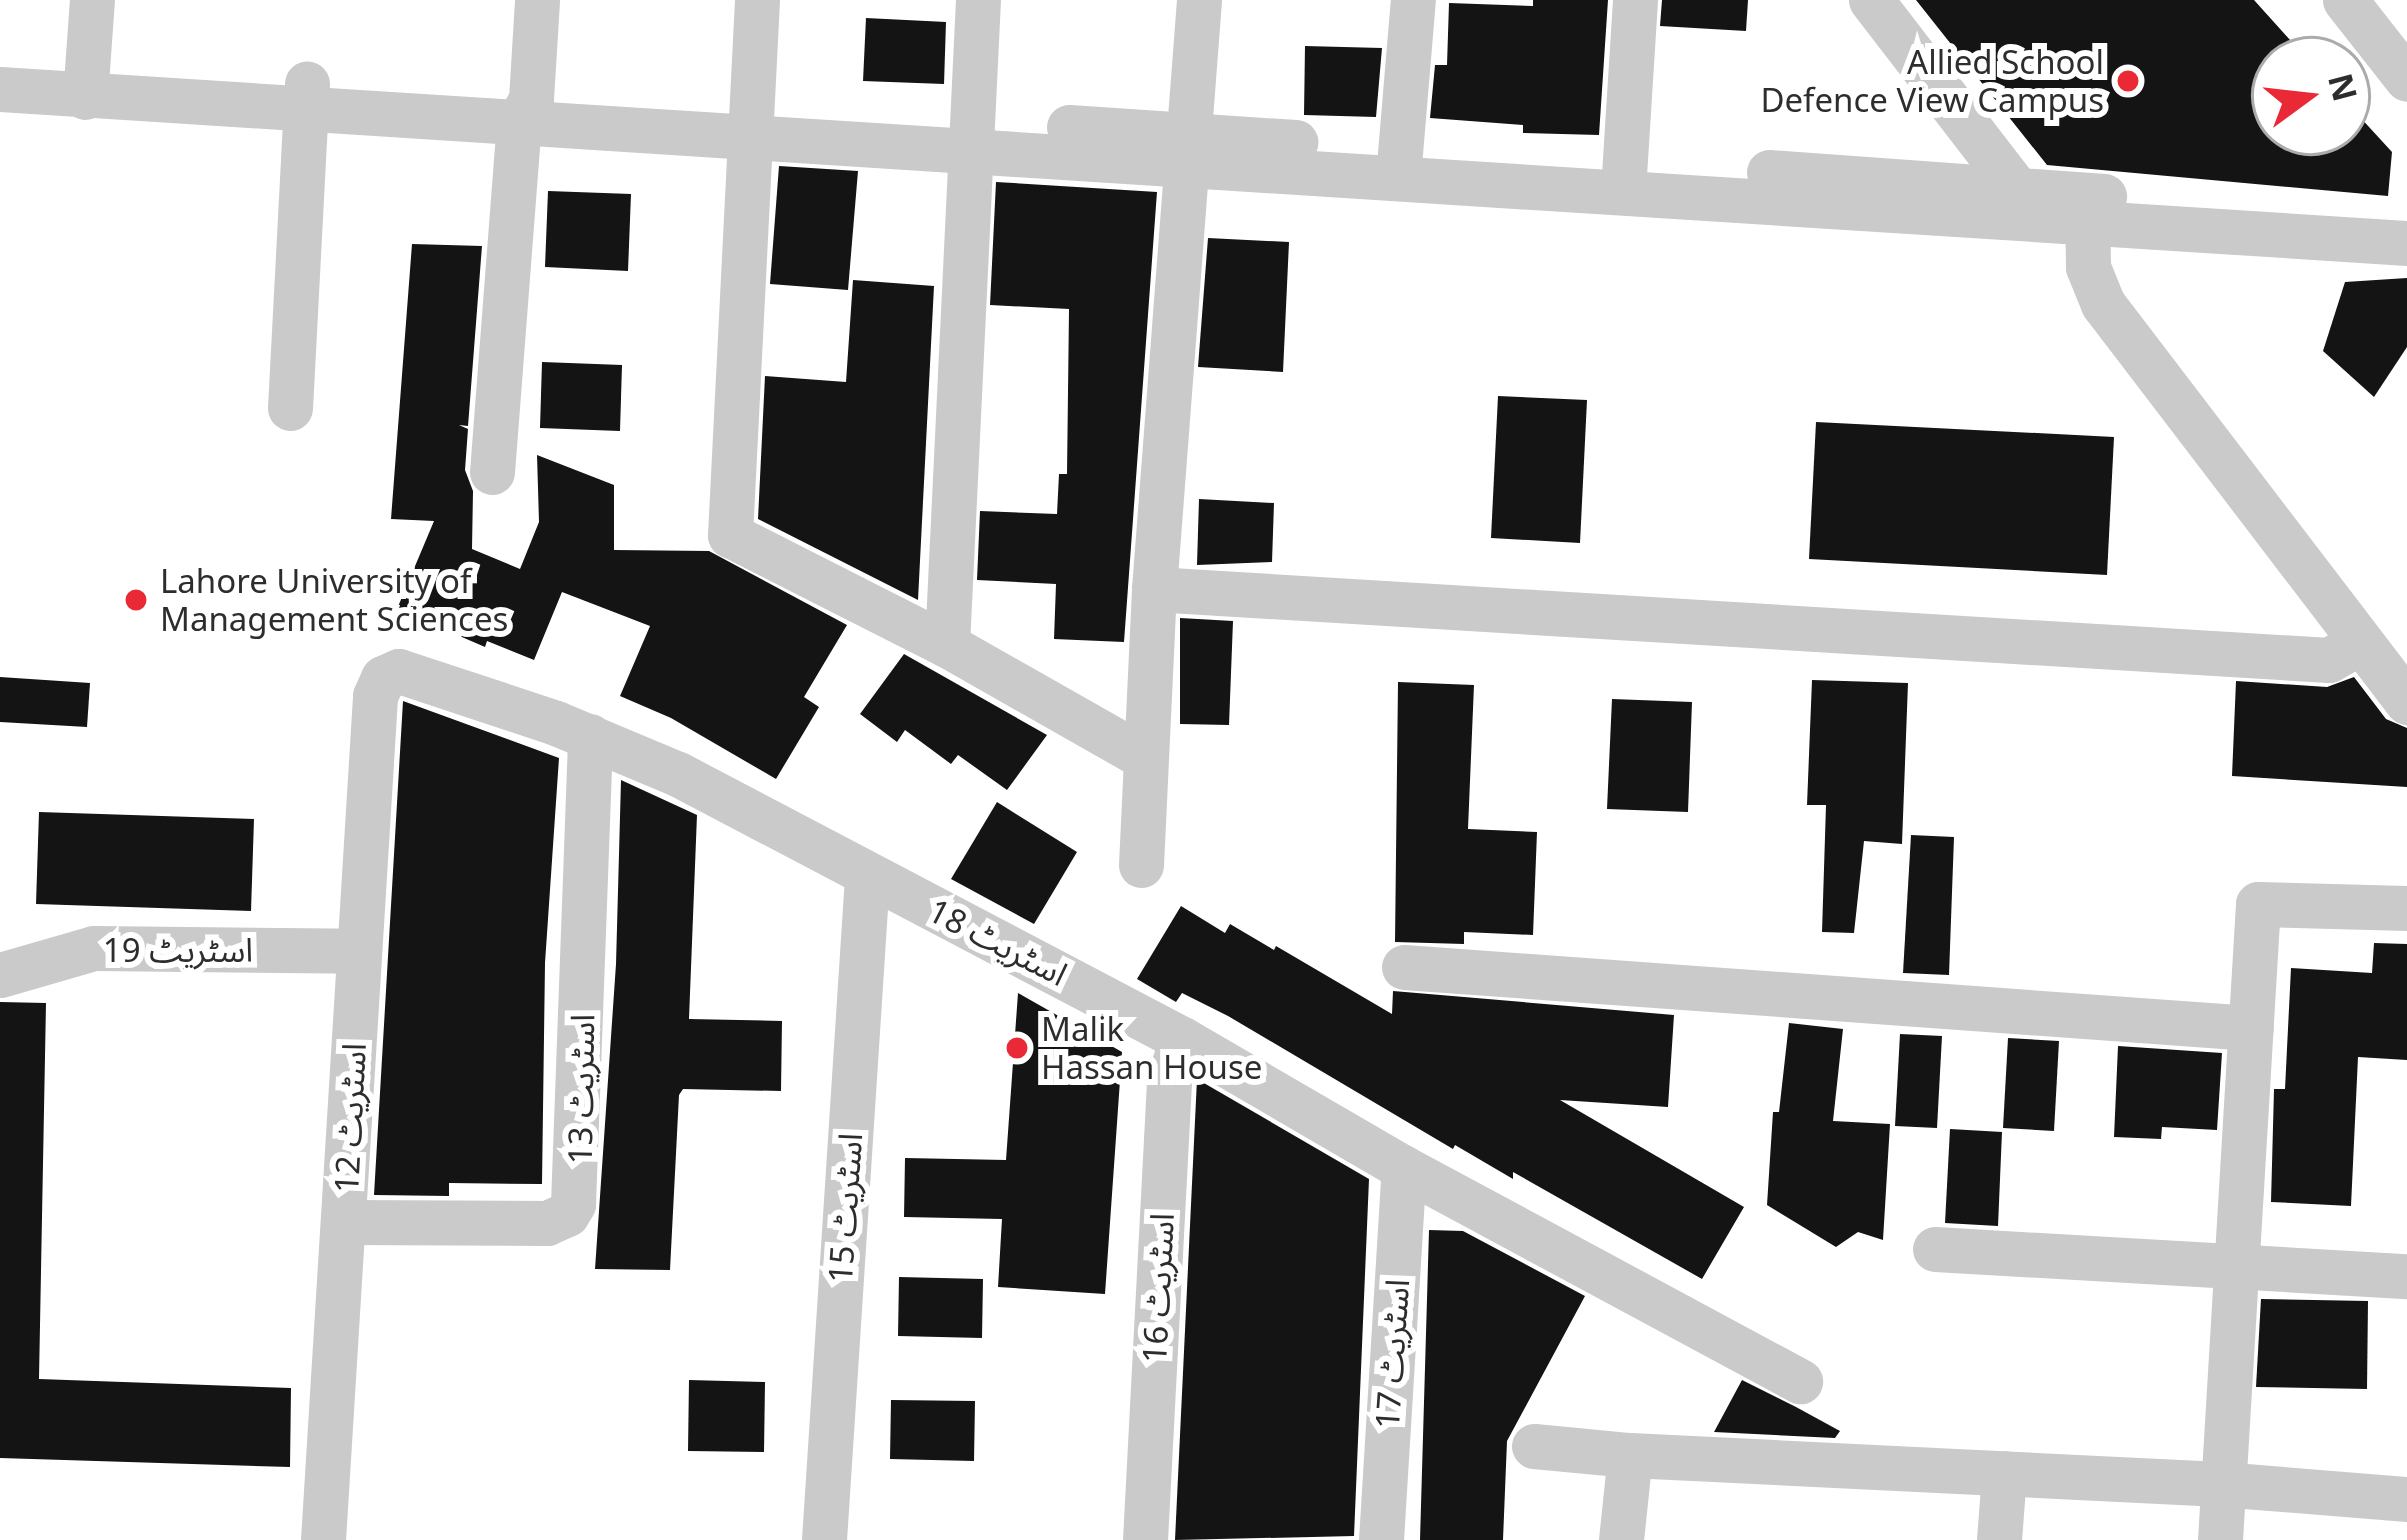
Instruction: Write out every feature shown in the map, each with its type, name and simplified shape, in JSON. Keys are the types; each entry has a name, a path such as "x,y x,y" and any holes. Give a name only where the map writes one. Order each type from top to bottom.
{"street":[{"path":"86,83 92,0"},
{"path":"492,472 537,0"},
{"path":"757,0 730,535 947,645 1144,757"},
{"path":"947,645 978,0"},
{"path":"1141,865 1154,589 1199,0"},
{"path":"1400,163 1413,0"},
{"path":"1626,177 1635,0"},
{"path":"1871,0 2015,204"},
{"path":"2345,0 2407,79"},
{"path":"0,61 86,83"},
{"path":"0,89 86,83 2015,204 2407,215"},
{"path":"290,408 307,95"},
{"path":"2086,208 2407,243"},
{"path":"2086,208 2088,267 2103,304 2407,702"},
{"path":"1154,589 2329,660 2360,642"},
{"name":"اسٹریٹ 18","path":"375,697 390,674 410,672 678,773 1182,1039 1403,1168 1800,1381"},
{"name":"اسٹریٹ 12","path":"323,1540 375,697"},
{"name":"اسٹریٹ 13","path":"344,1222 547,1223 567,1214 573,1204 590,736"},
{"name":"اسٹریٹ 15","path":"824,1540 867,876"},
{"path":"2220,1540 2220,1484 2229,1461 2258,904 2407,908"},
{"name":"اسٹریٹ 19","path":"0,975 94,948 359,952"},
{"path":"1404,967 2251,1028"},
{"name":"اسٹریٹ 16","path":"1145,1540 1169,1078 1182,1039"},
{"name":"اسٹریٹ 17","path":"1381,1540 1403,1168"},
{"path":"1934,1250 2407,1276"},
{"path":"1534,1446 1630,1455 2220,1484 2407,1499"},
{"path":"1621,1540 1630,1455"},
{"path":"1999,1540 2004,1473"}],"building":[{"path":"1533,0 1608,0 1599,135 1523,133 1523,125 1430,118 1435,65 1447,65 1449,3 1533,6"},
{"path":"1662,0 1748,0 1746,31 1660,26"},
{"name":"Allied School Defence View Campus","path":"1916,0 2254,0 2286,36 2251,36 2251,156 2371,156 2371,129 2392,152 2388,196 2047,165"},
{"path":"866,18 946,22 944,84 863,81"},
{"path":"1305,46 1382,48 1376,117 1304,115"},
{"path":"779,166 858,171 848,290 770,284"},
{"path":"996,182 1157,192 1124,642 1054,639 1056,584 977,580 980,511 1057,514 1059,474 1067,474 1069,309 990,305"},
{"path":"548,191 631,194 628,271 545,267"},
{"path":"1208,238 1289,242 1283,372 1198,367"},
{"path":"412,244 482,246 468,426 459,425 468,429 465,470 473,491 472,549 520,569 539,522 537,455 614,485 614,550 709,551 847,625 804,697 819,707 776,779 671,718 620,696 650,626 562,592 534,660 487,641 485,647 397,609 434,521 391,519"},
{"path":"2407,278 2407,347 2374,397 2323,351 2345,282"},
{"path":"853,280 934,286 918,600 758,519 765,376 846,382"},
{"path":"542,362 622,365 620,431 540,428"},
{"path":"1498,396 1587,400 1580,543 1491,538"},
{"path":"1816,422 2114,437 2107,575 1809,559"},
{"path":"1199,499 1274,503 1272,562 1197,565"},
{"path":"1180,618 1233,621 1229,725 1180,724"},
{"path":"904,654 1047,735 1007,790 958,755 951,764 905,730 897,742 860,714"},
{"path":"0,677 90,683 87,727 0,722"},
{"path":"2354,677 2386,719 2407,728 2407,787 2232,776 2236,681 2327,687"},
{"path":"1812,680 1908,683 1902,844 1864,841 1854,933 1822,932 1826,805 1807,805"},
{"path":"1398,682 1474,685 1468,829 1537,832 1533,935 1464,932 1464,944 1395,942"},
{"path":"1612,699 1692,702 1688,812 1607,809"},
{"path":"403,701 559,758 545,963 542,1184 449,1183 449,1196 374,1195"},
{"path":"621,780 697,815 689,1019 782,1021 781,1091 683,1089 679,1095 670,1270 595,1269 616,964"},
{"path":"997,802 1077,852 1034,924 951,879"},
{"path":"39,812 254,819 251,911 36,904"},
{"path":"1911,835 1954,837 1949,975 1903,973"},
{"path":"1181,906 1225,933 1230,924 1274,950 1276,946 1392,1014 1393,991 1674,1015 1668,1107 1560,1100 1744,1207 1702,1279 1513,1172 1513,1179 1455,1145 1453,1149 1228,1016 1182,993 1176,1002 1137,979"},
{"path":"2374,943 2407,944 2407,1060 2358,1057 2351,1206 2271,1202 2274,1089 2285,1089 2291,968 2372,973"},
{"path":"1018,993 1122,1052 1105,1294 998,1287 1002,1219 904,1217 905,1158 1006,1160"},
{"path":"0,1002 46,1003 39,1379 291,1388 290,1467 0,1458"},
{"path":"1789,1023 1843,1029 1833,1121 1890,1124 1883,1240 1858,1232 1836,1247 1767,1205 1773,1112 1779,1112"},
{"path":"1900,1034 1942,1036 1937,1128 1895,1126"},
{"path":"2008,1038 2059,1041 2054,1131 2003,1128"},
{"path":"2118,1046 2222,1053 2217,1130 2162,1127 2161,1139 2114,1137"},
{"path":"1197,1079 1369,1179 1354,1536 1175,1540"},
{"path":"1950,1129 2002,1132 1998,1226 1945,1223"},
{"path":"1429,1230 1463,1231 1585,1296 1507,1441 1503,1540 1420,1540"},
{"path":"899,1277 983,1279 982,1338 898,1336"},
{"path":"2261,1299 2368,1301 2367,1389 2256,1387"},
{"path":"689,1380 765,1382 764,1452 688,1451"},
{"path":"1742,1380 1840,1431 1835,1438 1714,1432"},
{"path":"891,1400 975,1401 974,1461 890,1459"}],"place":[{"name":"Allied School Defence View Campus","path":"2128,81"},
{"name":"Lahore University of Management Sciences","path":"136,600"},
{"name":"Malik Hassan House","path":"1017,1048"}]}
